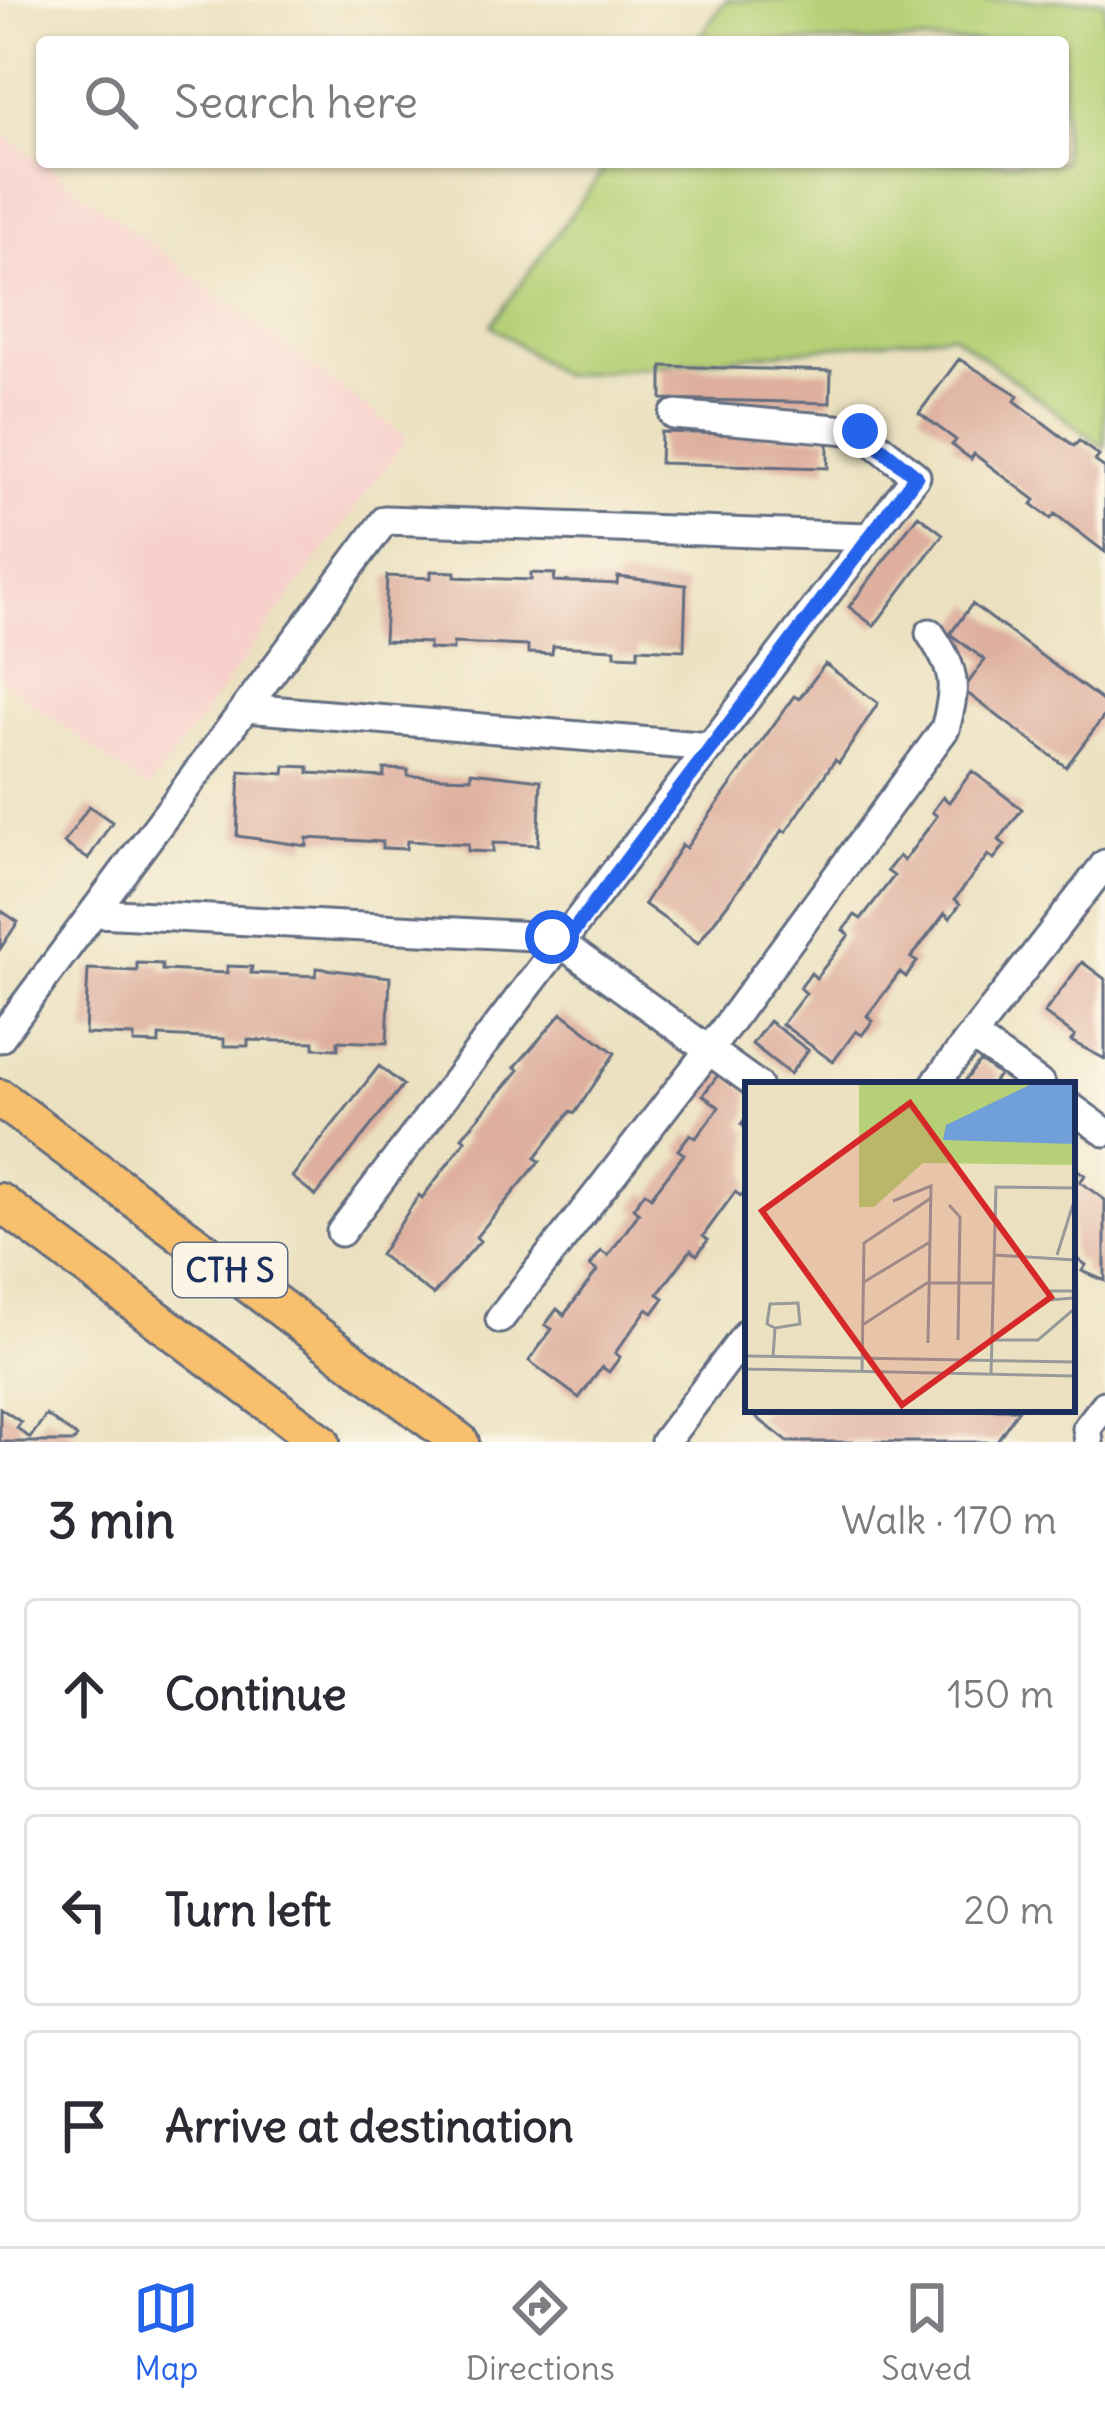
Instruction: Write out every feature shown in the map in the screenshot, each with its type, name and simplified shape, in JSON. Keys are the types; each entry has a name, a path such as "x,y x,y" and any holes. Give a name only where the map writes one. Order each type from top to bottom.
{"main road":[{"name":"CTH S","path":"0,1098 460,1442"},
{"name":"CTH S","path":"0,1202 320,1442"}],"lane":[{"path":"341,1232 916,476 860,431 674,415"},
{"path":"0,1038 385,520 868,537"},
{"path":"500,1319 709,1050 945,729 956,688 948,660 930,633"},
{"path":"246,708 711,747"},
{"path":"936,1082 1105,864"},
{"path":"97,913 552,937 753,1082"},
{"path":"972,1036 1037,1082"},
{"path":"1075,1110 1105,1132"},
{"path":"666,1442 745,1335"},
{"path":"1089,1442 1087,1428 1105,1405"}],"shaded area":[{"path":"0,131 36,158 36,168 49,168 407,438 148,790 0,679"}],"green space":[{"path":"726,0 1105,0 1105,448 952,334 561,376 491,325 605,168 1069,168 1069,36 700,36"}],"building":[{"path":"959,359 1018,395 1015,401 1074,446 1079,441 1099,456 1095,461 1105,468 1105,552 1055,514 1051,519 1032,504 1035,500 974,454 971,459 952,445 956,440 919,413"},
{"path":"662,366 831,371 830,403 662,399"},
{"path":"661,432 828,437 828,468 660,463"},
{"path":"918,515 943,534 874,626 849,607"},
{"path":"431,571 455,572 455,577 531,580 531,573 555,574 554,581 617,584 618,577 686,585 684,650 638,648 638,656 615,655 615,649 553,646 552,654 528,653 528,646 453,643 453,650 429,649 429,643 384,641 387,576 431,578"},
{"path":"972,604 1105,703 1105,715 1066,767 963,690 985,660 950,634"},
{"path":"825,664 878,703 839,763 835,760 786,832 698,943 644,904 682,845 686,848 794,696 799,699"},
{"path":"285,766 309,767 309,773 384,777 384,769 408,770 408,776 471,778 471,772 541,780 538,845 493,843 493,852 468,851 468,844 407,841 406,849 382,848 382,842 307,838 307,846 237,836 240,771 284,774"},
{"path":"972,771 1022,809 999,840 1005,845 994,859 988,855 955,899 960,904 950,918 945,913 911,958 917,962 906,977 900,972 867,1016 873,1021 862,1035 856,1031 833,1062 782,1024 806,993 800,988 811,973 816,978 849,935 843,930 855,915 861,919 894,876 887,871 899,856 904,861 937,816 932,812 943,797 949,802"},
{"path":"89,806 112,822 88,859 64,843"},
{"path":"0,910 18,922 0,949"},
{"path":"1082,962 1105,979 1105,1059 1071,1041 1075,1036 1044,1013"},
{"path":"137,963 162,964 162,970 227,973 227,966 252,967 251,973 316,976 317,968 390,977 387,1043 338,1041 338,1049 314,1048 314,1042 248,1040 248,1046 224,1046 224,1039 159,1036 159,1044 134,1043 134,1036 85,1034 88,969 137,971"},
{"path":"562,1013 615,1053 575,1113 571,1111 535,1158 540,1161 476,1237 480,1241 433,1295 380,1255 419,1195 422,1198 466,1140 462,1137"},
{"path":"769,1021 808,1050 790,1074 752,1044"},
{"path":"980,1061 999,1075 993,1082 964,1082"},
{"path":"379,1066 403,1085 316,1196 292,1177"},
{"path":"721,1071 745,1089 741,1124 745,1127 745,1191 741,1196 735,1192 703,1236 708,1240 697,1255 691,1250 658,1294 664,1298 653,1313 647,1309 615,1353 620,1357 609,1372 602,1367 579,1398 529,1361 552,1329 545,1325 557,1309 564,1315 597,1271 590,1266 601,1251 608,1256 639,1213 633,1208 645,1192 651,1197 684,1154 678,1150 690,1134 696,1138 719,1107 703,1095"},
{"path":"1075,1168 1085,1175 1080,1182 1105,1200 1105,1281 1082,1271 1086,1265 1075,1257"},
{"path":"0,1408 21,1422 17,1428 30,1438 46,1415 77,1437 73,1442 0,1442"},
{"path":"760,1412 1017,1412 996,1442 788,1442 756,1417"}],"route":[{"path":"552,937 563,945 916,476 860,431"}]}
